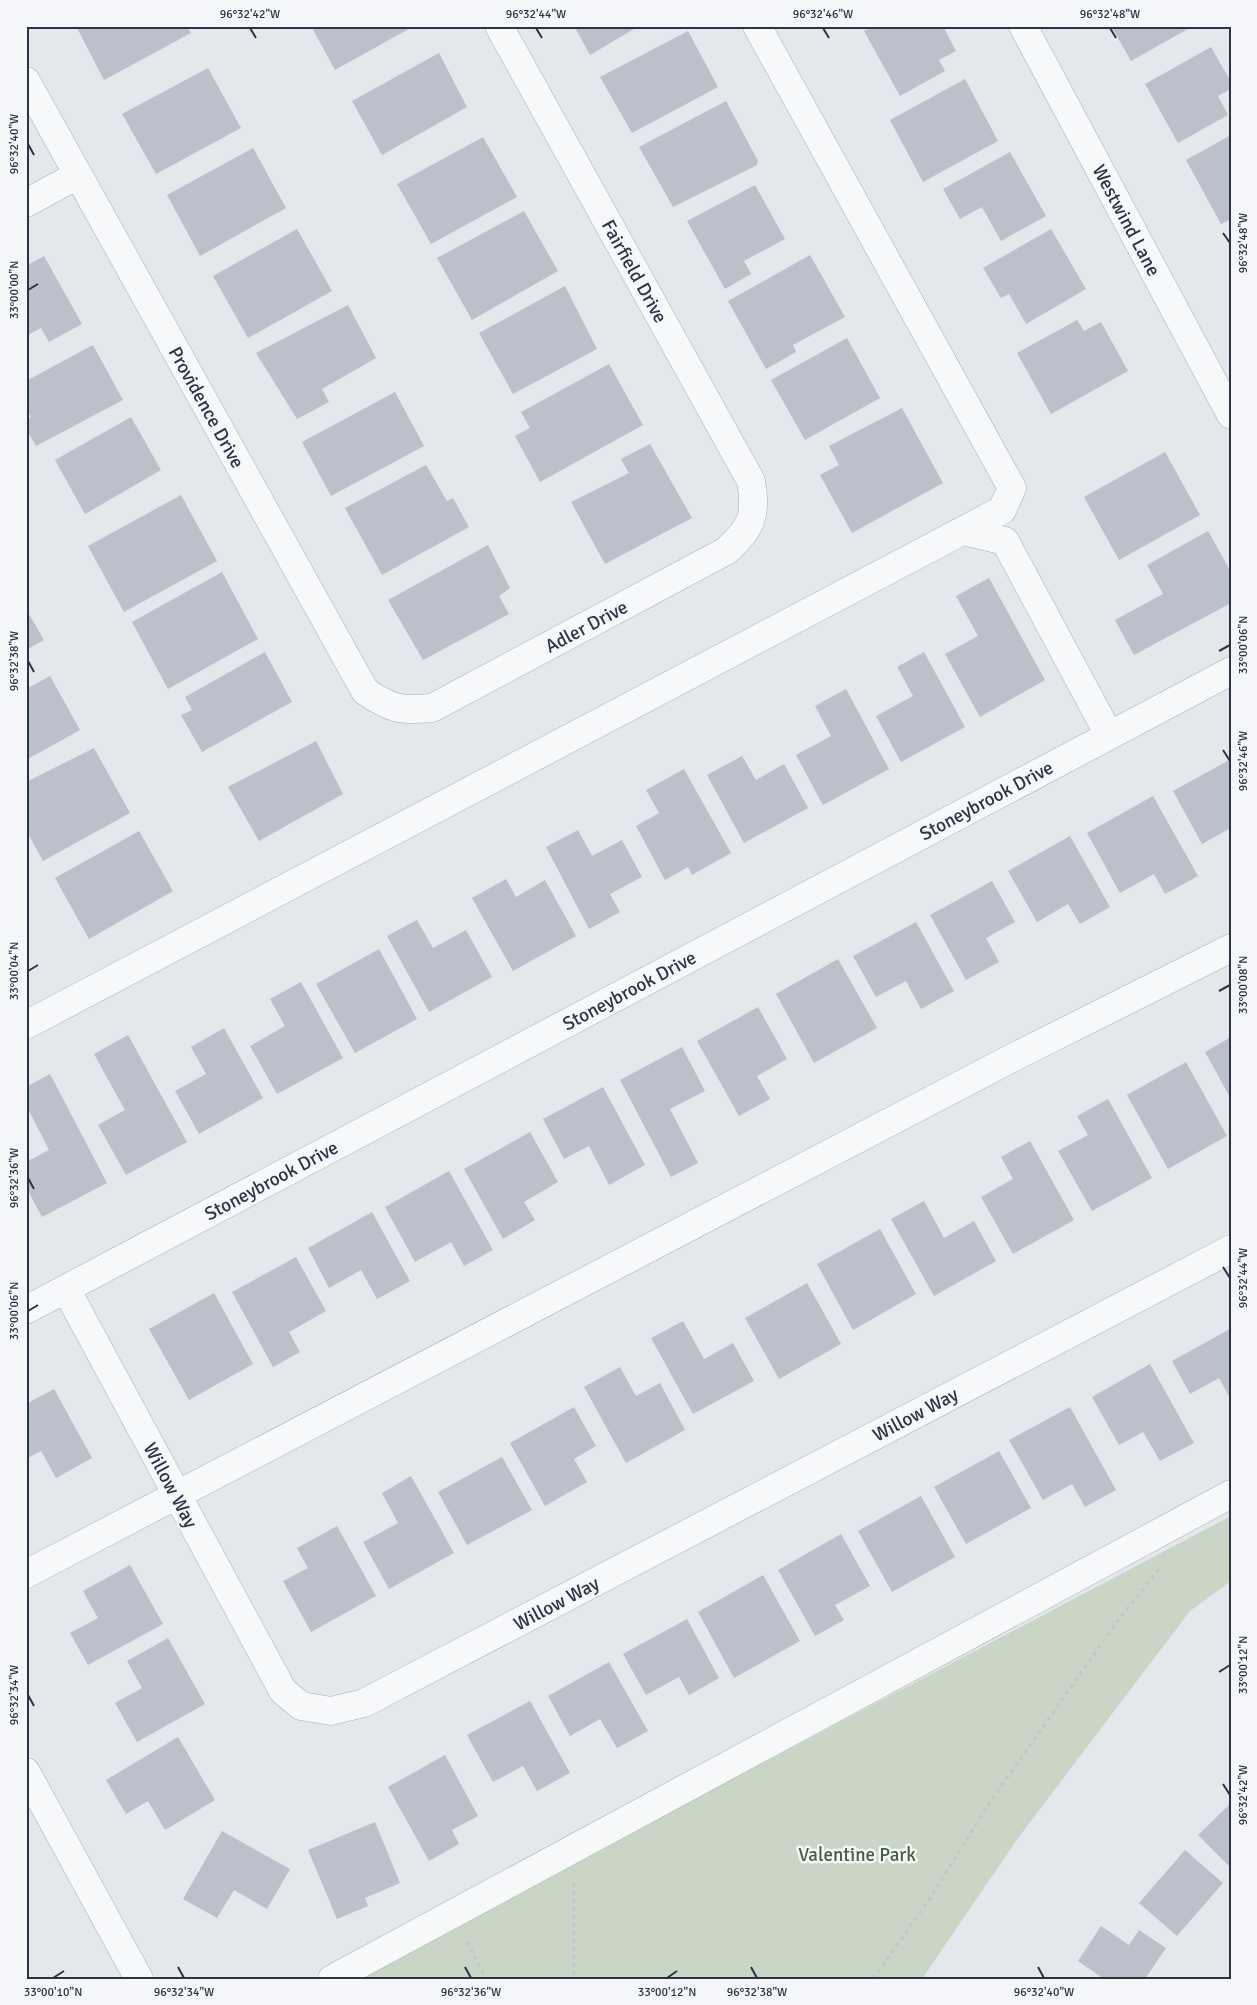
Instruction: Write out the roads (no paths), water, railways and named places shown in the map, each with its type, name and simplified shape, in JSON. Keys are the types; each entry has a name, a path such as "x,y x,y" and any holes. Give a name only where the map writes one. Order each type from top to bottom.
{"street":[{"name":"Fairfield Drive","path":"499,26 751,481 755,501 751,521"},
{"path":"26,1025 1002,510 1012,488 757,26"},
{"name":"Westwind Lane","path":"1023,26 1227,399"},
{"name":"Providence Drive","path":"26,81 365,691 384,704 408,710"},
{"path":"26,203 78,175"},
{"name":"Adler Drive","path":"408,710 432,708 726,551 742,538 751,521"},
{"path":"963,531 1005,541 1109,735"},
{"name":"Stoneybrook Drive","path":"26,1310 1231,670"},
{"path":"26,1574 1014,1057 1231,948"},
{"name":"Willow Way","path":"66,1289 283,1691 301,1706 331,1711 364,1703 1231,1249"},
{"path":"332,1979 1231,1494"},
{"path":"26,1772 139,1979"}],"park label":[{"name":"Valentine Park","path":"857,1854"}]}
